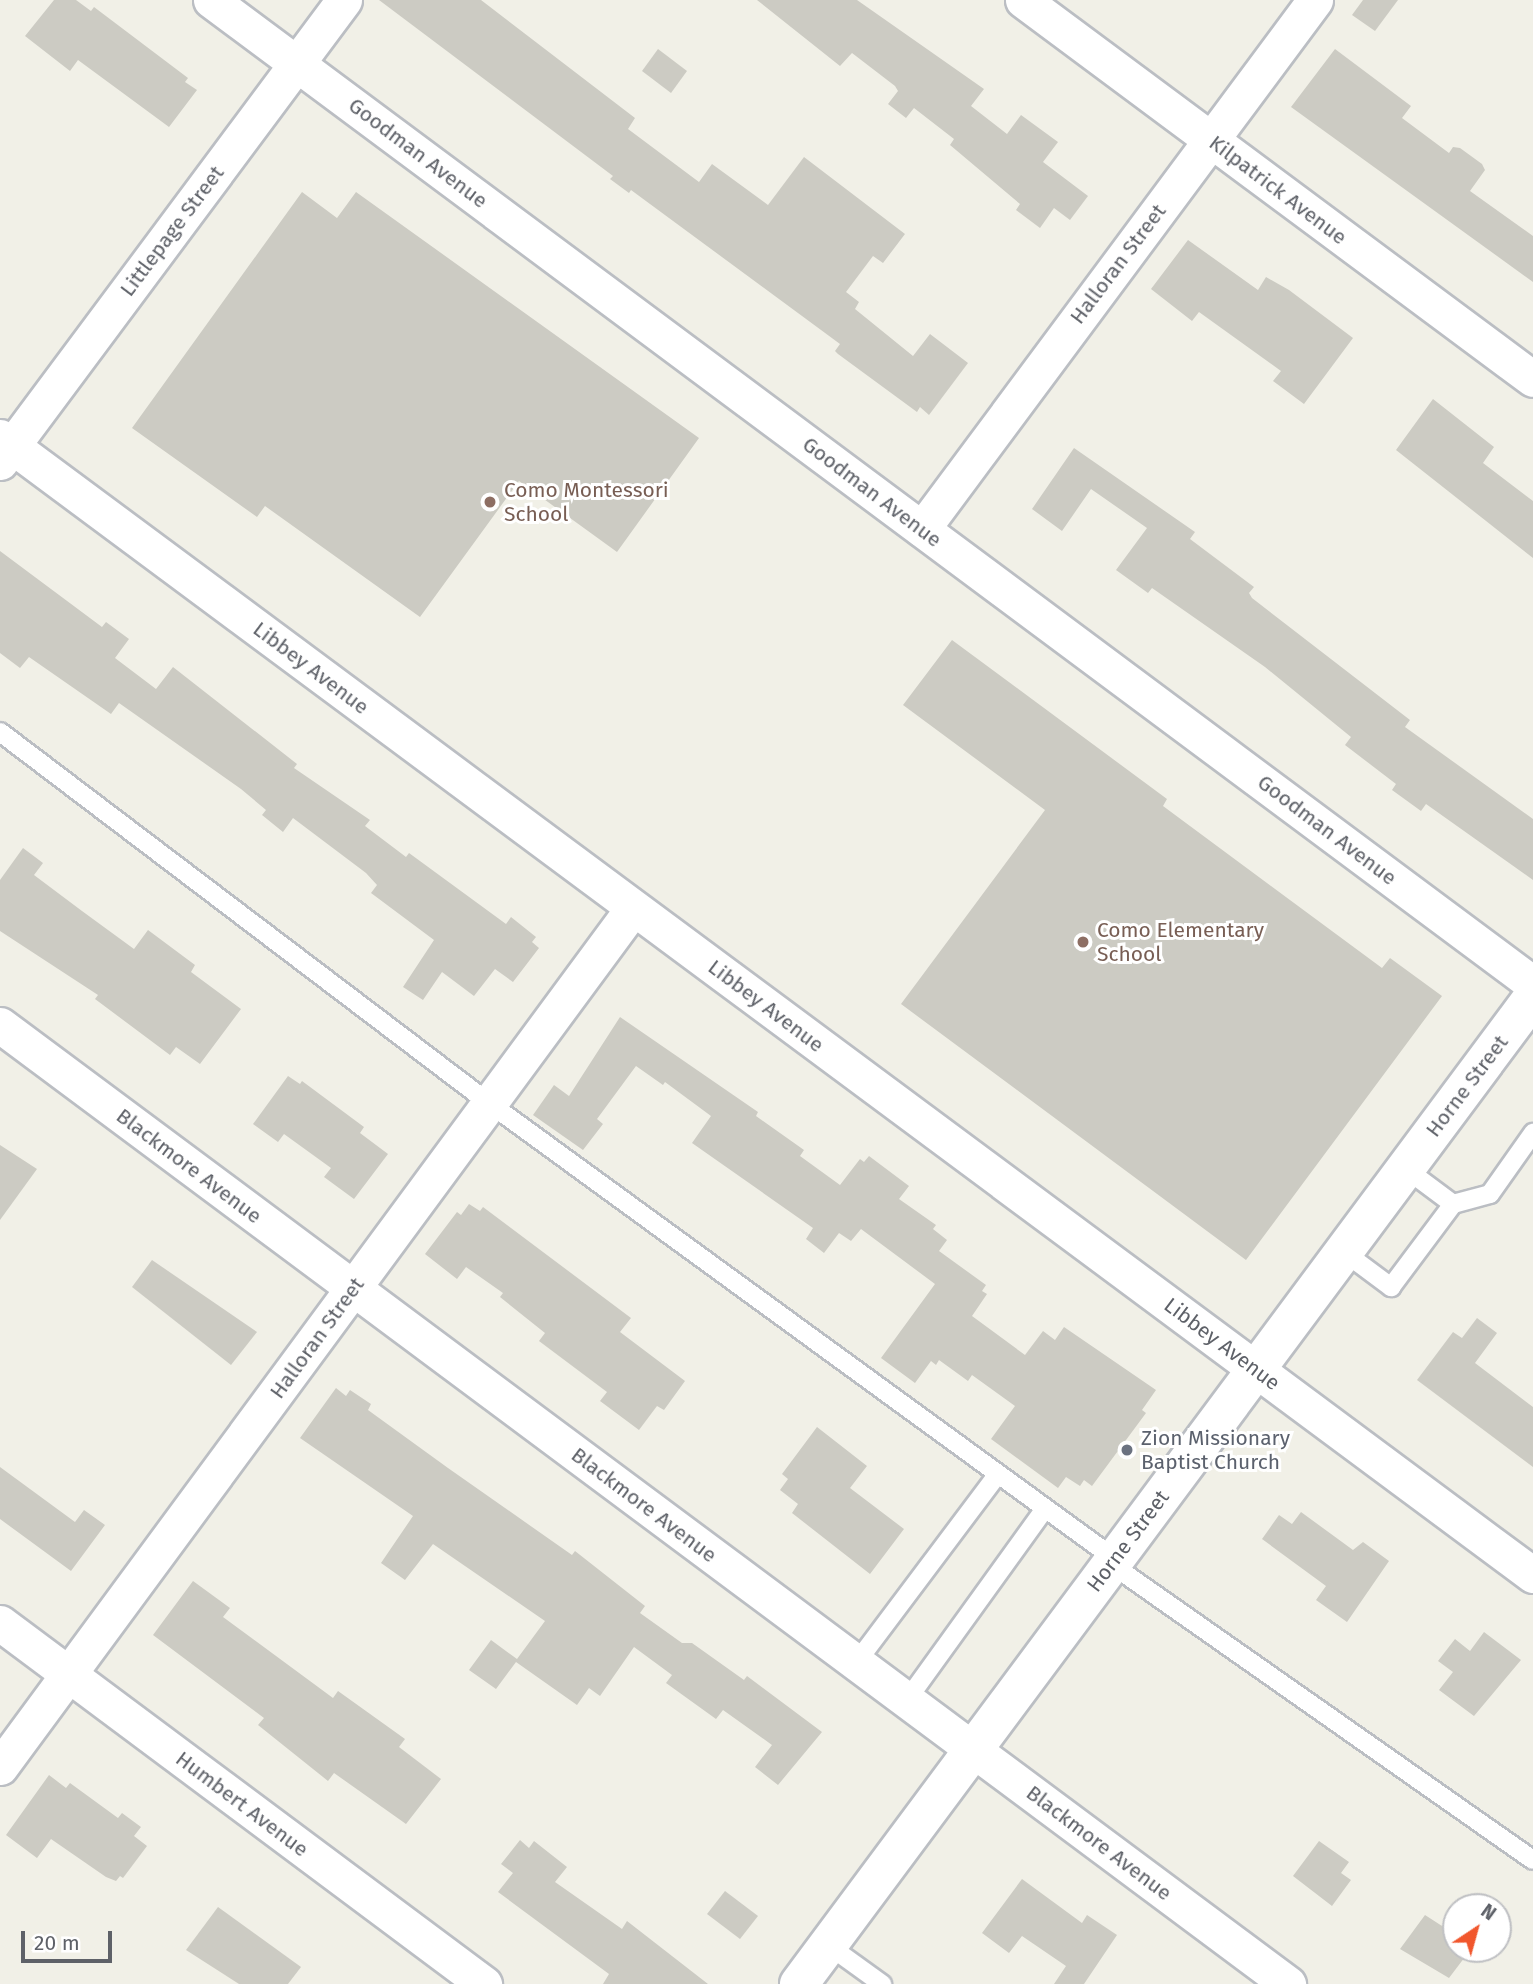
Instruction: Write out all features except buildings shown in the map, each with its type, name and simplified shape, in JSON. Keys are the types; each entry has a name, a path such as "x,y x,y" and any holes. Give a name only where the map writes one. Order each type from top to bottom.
{"street":[{"name":"Goodman Avenue","path":"211,0 1533,984"},
{"name":"Littlepage Street","path":"4,448 344,0"},
{"name":"Kilpatrick Avenue","path":"1023,0 1533,379"},
{"name":"Halloran Street","path":"922,529 1315,0"},
{"name":"Libbey Avenue","path":"4,448 633,908 1533,1575"},
{"name":"Halloran Street","path":"0,1767 633,908"},
{"name":"Horne Street","path":"799,1984 1533,997"},
{"name":"Blackmore Avenue","path":"0,1025 1288,1984"},
{"name":"Humbert Avenue","path":"0,1623 484,1984"}],"lane":[{"path":"0,732 489,1103 998,1474 1113,1562 1533,1860"},
{"path":"1344,1252 1391,1287 1453,1204 1490,1194 1533,1133"},
{"path":"1406,1169 1453,1204"},
{"path":"856,1663 998,1474"},
{"path":"906,1700 1045,1509"},
{"path":"828,1945 882,1984"}],"place":[{"name":"Como Montessori School","path":"490,502"},
{"name":"Como Elementary School","path":"1083,942"},
{"name":"Zion Missionary Baptist Church","path":"1127,1450"}]}
